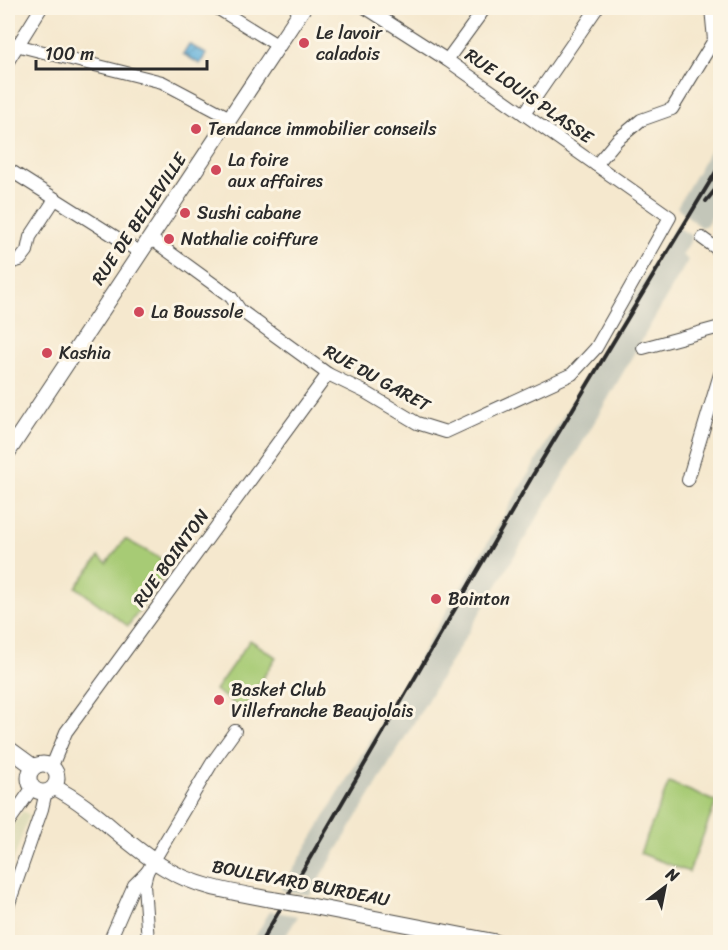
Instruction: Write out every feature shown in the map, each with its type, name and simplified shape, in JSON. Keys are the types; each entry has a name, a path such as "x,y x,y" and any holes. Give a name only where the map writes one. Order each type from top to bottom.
{"main road":[{"name":"RUE DE BELLEVILLE","path":"8,452 303,8"},
{"name":"BOULEVARD BURDEAU","path":"8,748 39,781"},
{"name":"BOULEVARD BURDEAU","path":"8,757 39,781 77,798 150,866 165,869 213,888 496,942"},
{"path":"39,781 57,778 52,766"}],"street":[{"path":"8,61 12,44 41,8"},
{"path":"217,8 277,45"},
{"name":"RUE LOUIS PLASSE","path":"366,8 447,60 670,217"},
{"path":"447,60 485,8"},
{"path":"524,114 597,8"},
{"path":"596,165 617,140 641,120 672,109 714,40 711,8"},
{"path":"12,44 162,82 230,118"},
{"path":"8,169 141,253"},
{"path":"9,263 20,260 27,251 30,237 55,199"},
{"name":"RUE DU GARET","path":"150,238 231,297 240,310 328,374 365,392 417,423 446,432 572,374 596,348 670,217"},
{"path":"702,238 720,251"},
{"path":"643,348 720,327"},
{"name":"RUE BOINTON","path":"52,766 66,732 328,374"},
{"path":"688,480 720,374"},
{"path":"109,942 134,885 150,866 235,731"},
{"path":"8,823 39,781"},
{"path":"8,906 39,781"},
{"path":"148,942 144,884 150,866"}],"shaded area":[{"path":"720,133 720,202 707,225 700,227 677,207"},
{"path":"676,226 693,237 682,255 688,260 580,447 310,895 281,890"},
{"path":"23,811 29,815 8,876 8,831"},
{"path":"270,911 298,916 282,942 252,942"}],"green space":[{"path":"125,539 172,565 128,626 76,587 99,557 107,563"},
{"path":"250,640 276,657 243,710 215,690"},
{"path":"669,782 716,802 689,872 640,853"}],"water":[{"path":"189,44 206,54 200,64 183,54"}],"railway":[{"path":"261,942 533,475 720,165"},
{"path":"706,201 720,184"}],"place":[{"name":"Le lavoir caladois","path":"304,43"},
{"name":"Tendance immobilier conseils","path":"196,129"},
{"name":"La foire aux affaires","path":"216,170"},
{"name":"Sushi cabane","path":"185,213"},
{"name":"Nathalie coiffure","path":"169,239"},
{"name":"La Boussole","path":"139,312"},
{"name":"Kashia","path":"47,353"},
{"name":"Bointon","path":"436,599"},
{"name":"Basket Club Villefranche Beaujolais","path":"219,700"}]}
